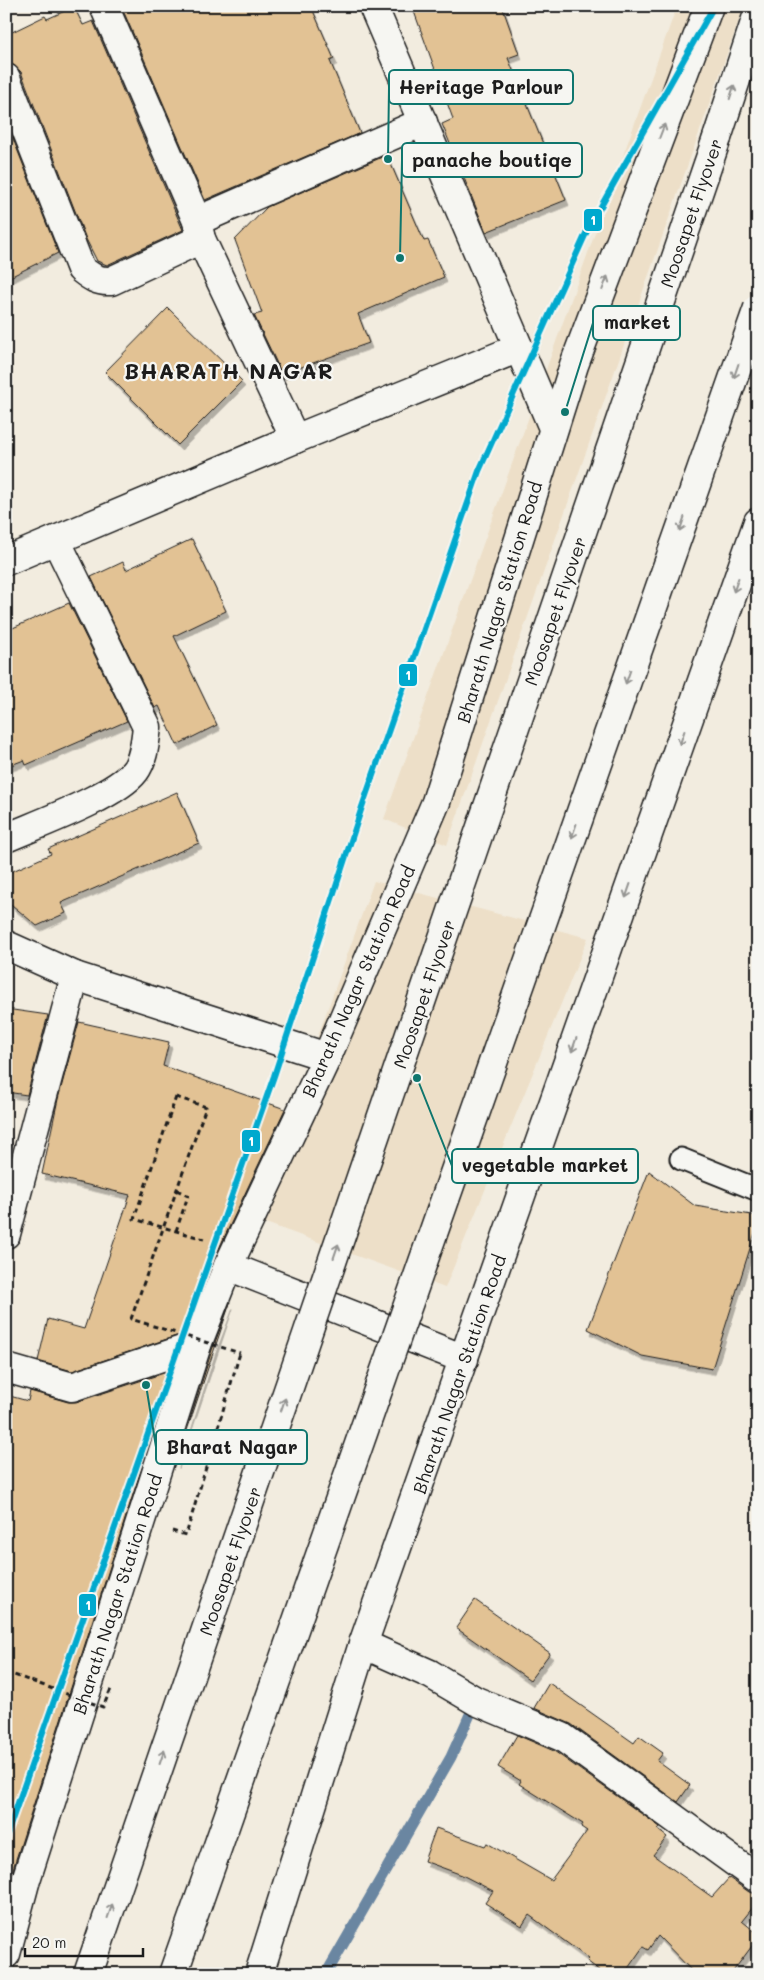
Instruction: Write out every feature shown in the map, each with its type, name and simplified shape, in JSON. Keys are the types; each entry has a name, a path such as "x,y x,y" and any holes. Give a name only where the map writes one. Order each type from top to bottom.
{"main road":[{"path":"104,6 199,230 295,439"},
{"path":"374,6 554,428"},
{"name":"Bharath Nagar Station Road","path":"6,1954 27,1875 197,1345 232,1257 326,1057 436,802 578,356 709,6"},
{"name":"Moosapet Flyover","path":"88,1974 717,138 758,13"},
{"path":"6,78 81,269 100,282 111,281 199,230 423,122"},
{"path":"173,1974 758,308"},
{"path":"6,561 295,439 519,348"},
{"name":"Bharath Nagar Station Road","path":"259,1974 363,1644 758,522"},
{"path":"6,838 120,786 136,770 144,750 147,727 56,540"},
{"path":"6,945 75,976 326,1057"},
{"path":"6,1234 75,976"},
{"path":"232,1257 464,1359"},
{"path":"6,1368 72,1387 197,1345"},
{"path":"363,1644 430,1674 476,1701 562,1737 758,1879"}],"lane":[{"path":"681,1159 758,1190"}],"path":[{"path":"186,1535 240,1353 131,1319 176,1190 206,1107 176,1097 134,1219 176,1231 232,1257"},
{"path":"176,1190 188,1196 176,1231"},
{"path":"6,1672 103,1707 111,1689"}],"shaded area":[{"path":"677,6 744,6 447,845 384,819"},
{"path":"374,881 588,938 445,1288 252,1218"}],"building":[{"path":"126,6 311,6 334,59 330,61 360,133 205,200 122,8"},
{"path":"412,6 502,6 519,54 508,58 566,200 486,232 442,124 453,119"},
{"path":"74,7 83,25 93,21 183,230 107,265 97,261 86,239 21,72 15,66 6,63 6,35 45,16 47,19"},
{"path":"6,121 58,253 6,279"},
{"path":"387,155 424,241 428,240 444,277 358,314 369,343 282,374 254,315 262,313 235,240 267,207"},
{"path":"168,308 242,381 178,445 105,372"},
{"path":"192,539 226,611 174,636 217,725 177,745 159,706 155,708 91,577 123,562 126,570"},
{"path":"69,603 127,721 26,765 24,760 6,767 6,631"},
{"path":"177,792 199,843 61,903 66,913 37,926 6,900 6,874 51,854 48,849"},
{"path":"6,1009 48,1015 27,1095 6,1092"},
{"path":"79,1022 169,1042 163,1066 285,1109 214,1259 185,1333 72,1371 38,1361 48,1319 84,1329 130,1195 42,1174 58,1099"},
{"path":"649,1171 695,1206 758,1216 758,1223 712,1369 642,1356 588,1329"},
{"path":"230,1303 176,1463 212,1350"},
{"path":"173,1370 9,1881 6,1880 6,1395 28,1401 30,1391 68,1402 76,1402"},
{"path":"475,1600 550,1653 530,1680 456,1628"},
{"path":"549,1683 634,1743 639,1736 663,1753 657,1761 690,1785 678,1802 571,1724 534,1708"},
{"path":"517,1735 554,1751 660,1827 658,1830 667,1837 653,1855 712,1897 729,1878 749,1892 758,1894 758,1901 742,1921 758,1934 758,1938 731,1974 695,1974 658,1936 648,1950 643,1947 624,1974 604,1974 587,1961 589,1959 529,1915 522,1926 485,1903 493,1891 462,1875 424,1861 436,1828 485,1846 487,1843 551,1880 587,1831 581,1827 583,1824 519,1784 521,1781 498,1767"}],"waterway":[{"path":"326,1974 451,1757 476,1701"}],"transit line":[{"name":"1","path":"6,1837 274,1076 362,807 479,471 587,231 714,6"}],"place":[{"name":"Heritage Parlour","path":"388,159"},
{"name":"panache boutiqe","path":"400,258"},
{"name":"market","path":"565,412"},
{"name":"vegetable market","path":"417,1078"},
{"name":"Bharat Nagar","path":"146,1385"}],"district":[{"name":"BHARATH NAGAR","path":"229,370"}]}
